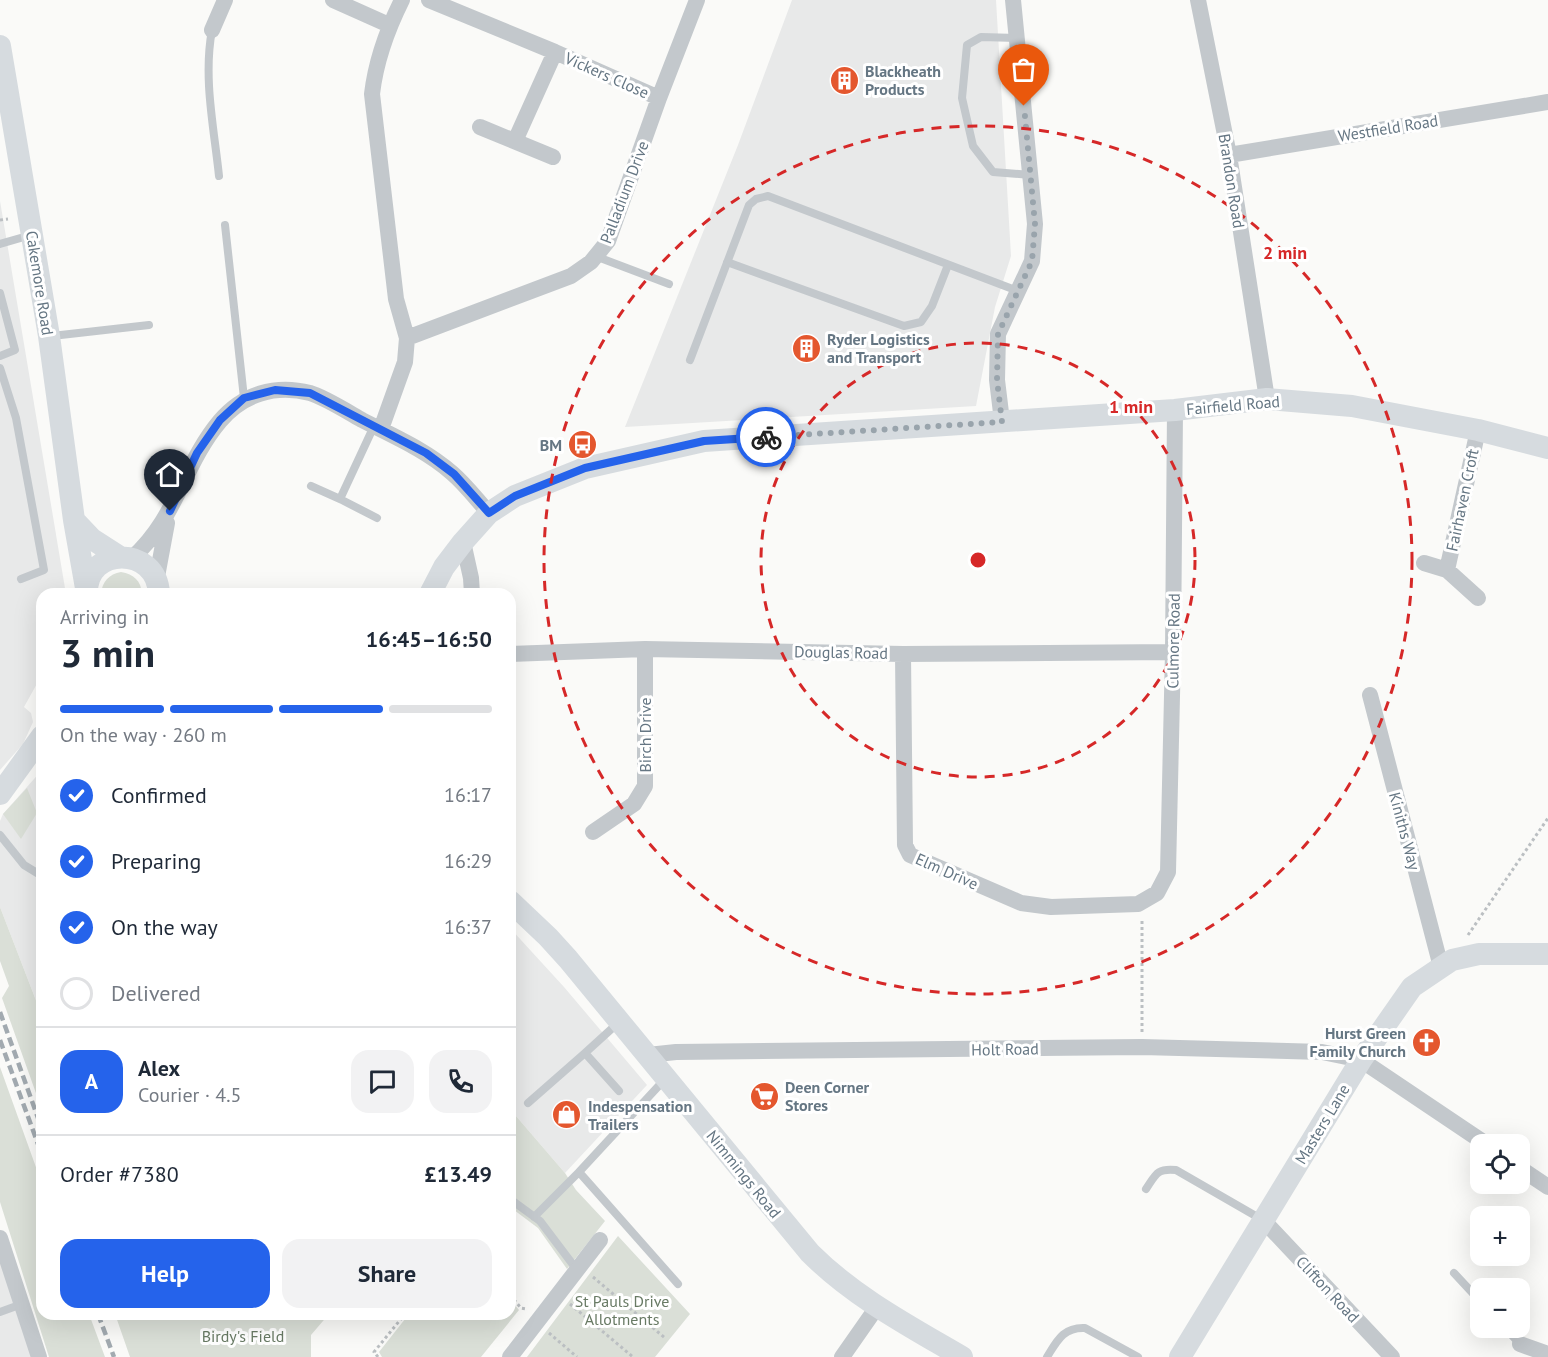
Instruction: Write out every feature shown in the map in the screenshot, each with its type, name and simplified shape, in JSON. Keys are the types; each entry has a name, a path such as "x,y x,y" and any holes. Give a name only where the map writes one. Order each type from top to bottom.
{"main road":[{"name":"Cakemore Road","path":"0,46 32,235 74,520 86,588"},
{"name":"Fairfield Road","path":"433,588 444,567 463,542 489,513 515,496 585,468 704,441 1175,410 1267,399 1352,406 1478,430 1548,448"},
{"path":"74,520 92,539 144,564 150,569 159,588"},
{"path":"87,588 89,578 99,565 109,559 126,557"},
{"path":"0,794 36,744"},
{"name":"Nimmings Road","path":"516,907 548,937 829,1273 877,1308 962,1357"},
{"name":"Masters Lane","path":"1180,1357 1361,1060 1412,987 1446,963 1479,954 1548,954"}],"street":[{"path":"212,30 225,0"},
{"path":"333,0 389,25"},
{"path":"377,428 405,362 407,338 396,300 372,94 375,72 389,25 402,0"},
{"name":"Vickers Close","path":"429,0 659,98"},
{"name":"Palladium Drive","path":"407,338 571,276 591,262 608,241 697,0"},
{"path":"1002,422 997,380 998,334 1032,261 1035,224 1013,0"},
{"name":"Brandon Road","path":"1198,0 1229,155 1267,399"},
{"name":"Vickers Close","path":"515,141 555,52"},
{"name":"Westfield Road","path":"1229,155 1548,102"},
{"path":"480,127 553,157"},
{"path":"126,557 151,540 170,511 197,453 220,420 244,398 275,390 310,393 426,453 454,474 489,513"},
{"name":"Culmore Road","path":"1143,902 1156,893 1168,872 1175,410"},
{"name":"Fairhaven Croft","path":"1447,570 1478,430"},
{"path":"159,588 161,548 170,511"},
{"path":"463,542 472,588"},
{"name":"Fairhaven Croft","path":"1424,563 1447,570 1478,598"},
{"name":"Douglas Road","path":"516,654 645,649 903,654 1173,652"},
{"name":"Birch Drive","path":"593,832 634,804 645,786 645,649"},
{"name":"Elm Drive","path":"903,654 905,845 910,855 1021,903 1051,907 1143,902"},
{"name":"Kiniths Way","path":"1370,695 1446,963"},
{"name":"Holt Road","path":"648,1055 676,1052 1142,1047 1322,1052 1361,1060"},
{"path":"1361,1060 1471,1134"},
{"path":"1530,1175 1548,1187"},
{"name":"Clifton Road","path":"1264,1221 1392,1357"},
{"path":"0,1238 38,1356"},
{"path":"510,1357 600,1240"},
{"path":"842,1357 877,1308"},
{"path":"1520,1344 1548,1354"}],"lane":[{"path":"212,30 208,52 208,74 219,176"},
{"path":"1017,38 981,37 967,45 962,98 973,146 993,171 1031,176"},
{"path":"690,360 749,205 756,199 768,196 1018,291"},
{"path":"225,225 244,398"},
{"path":"0,244 32,235"},
{"path":"596,256 669,284"},
{"path":"727,262 904,326 921,322 932,306 948,265"},
{"path":"0,293 15,350 0,356"},
{"path":"48,336 149,325"},
{"path":"0,369 16,418 33,497 44,570 21,579"},
{"path":"340,499 377,428"},
{"path":"311,486 376,519"},
{"path":"0,835 24,865 36,872"},
{"path":"528,1103 620,1022"},
{"path":"585,1053 619,1090"},
{"path":"534,1217 666,1078"},
{"path":"1146,1189 1156,1173 1164,1169 1176,1170 1264,1221"},
{"path":"579,1172 678,1284"},
{"path":"516,1204 540,1221 579,1268"},
{"path":"1454,1273 1470,1290"},
{"path":"0,1312 22,1304"},
{"path":"1047,1357 1060,1335 1077,1327 1084,1328 1138,1357"},
{"path":"1514,1338 1520,1344"}],"path":[{"path":"0,220 8,219"},
{"path":"1446,963 1548,818"},
{"path":"1142,1047 1143,902"},
{"path":"579,1268 665,1338"},
{"path":"559,1295 633,1357"},
{"path":"378,1357 374,1352 400,1320"},
{"path":"537,1324 577,1357"}],"shaded area":[{"path":"792,0 996,0 1011,256 995,307 976,406 625,427 738,145"},
{"path":"0,201 65,588 36,588 36,685 24,707 31,713 33,722 23,744 0,770"},
{"path":"36,777 36,1000 0,907 0,821 3,814"},
{"path":"516,935 647,1085 565,1173 516,1116"},
{"path":"0,1238 39,1357 0,1357"}],"green space":[{"path":"121,572 130,574 141,588 102,588 107,579"},
{"path":"27,788 36,815 21,839 3,814"},
{"path":"0,907 36,1000 36,1093 2,998 9,986 0,961"},
{"path":"0,1067 36,1167 36,1316 0,1202"},
{"path":"516,1116 565,1173 576,1190 605,1221 567,1269 538,1228 516,1212"},
{"name":"St Pauls Drive Allotments","path":"618,1236 690,1314 655,1357 527,1357"},
{"path":"37,1320 91,1320 105,1357 49,1357"},
{"name":"Birdy's Field","path":"117,1320 324,1320 311,1335 311,1357 130,1357"},
{"path":"404,1320 511,1320 481,1357 382,1357 379,1352"}],"railway":[{"path":"0,1012 36,1112"},
{"path":"0,1040 36,1139"},
{"path":"100,1320 114,1357"}],"way so far":[{"path":"766,437 1002,422 997,380 998,334 1032,261 1035,224 1024,106"}],"place":[{"name":"Blackheath Products","path":"844,80"},
{"name":"Ryder Logistics and Transport","path":"806,348"},
{"name":"BM","path":"583,445"},
{"name":"Hurst Green Family Church","path":"1427,1042"},
{"name":"Deen Corner Stores","path":"764,1096"},
{"name":"Indespensation Trailers","path":"567,1115"}],"route":[{"path":"170,511 197,453 220,420 244,398 275,390 310,393 426,453 454,474 489,513 515,496 585,468 704,441 766,437"}]}
